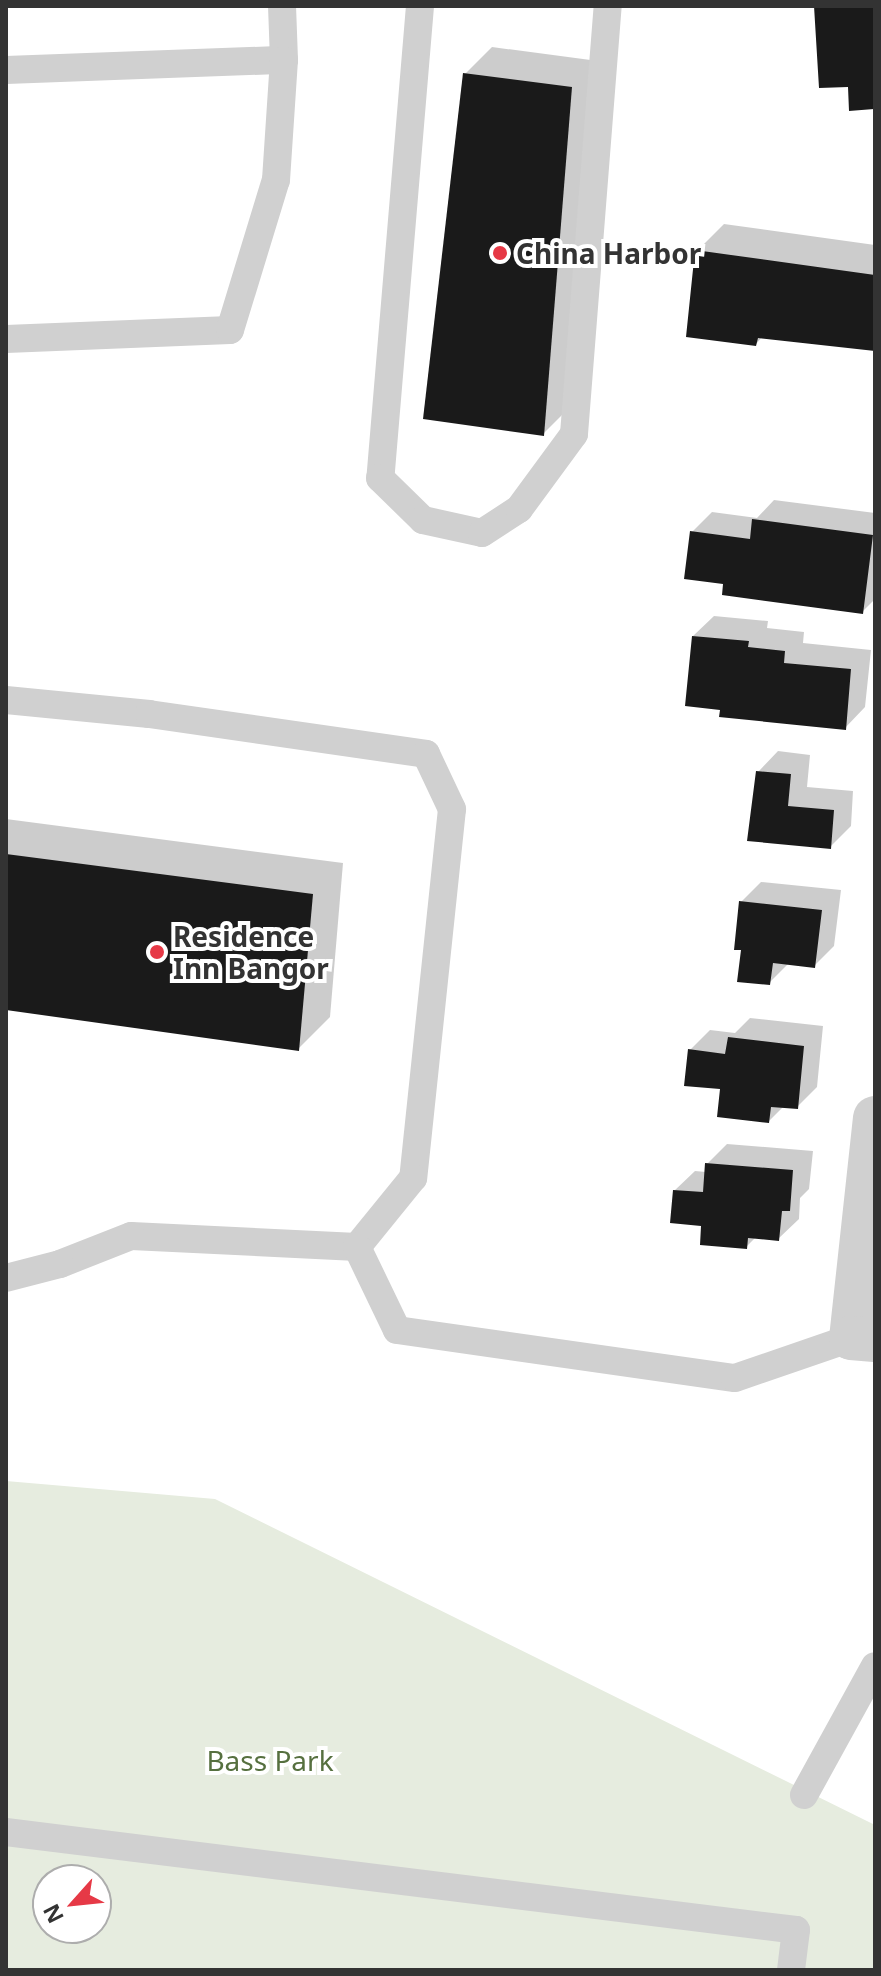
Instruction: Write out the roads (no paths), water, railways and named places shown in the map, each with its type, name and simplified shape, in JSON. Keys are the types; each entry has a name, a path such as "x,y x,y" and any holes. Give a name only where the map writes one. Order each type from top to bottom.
{"street":[{"path":"863,1339 875,1118"}],"lane":[{"path":"6,339 230,330 276,180 284,60 282,6"},
{"path":"420,6 380,478 423,520 482,533 519,509 574,434 608,6"},
{"path":"6,70 284,60"},
{"path":"6,700 149,714 426,754 452,809 413,1178 357,1247"},
{"path":"6,1278 60,1264 131,1236 357,1247"},
{"path":"357,1247 397,1330 735,1378 863,1339"},
{"path":"804,1795 875,1666"},
{"path":"6,1832 796,1930 791,1970"}],"place":[{"name":"China Harbor","path":"500,253"},
{"name":"Residence Inn Bangor","path":"157,952"}],"park label":[{"name":"Bass Park","path":"270,1760"}]}
